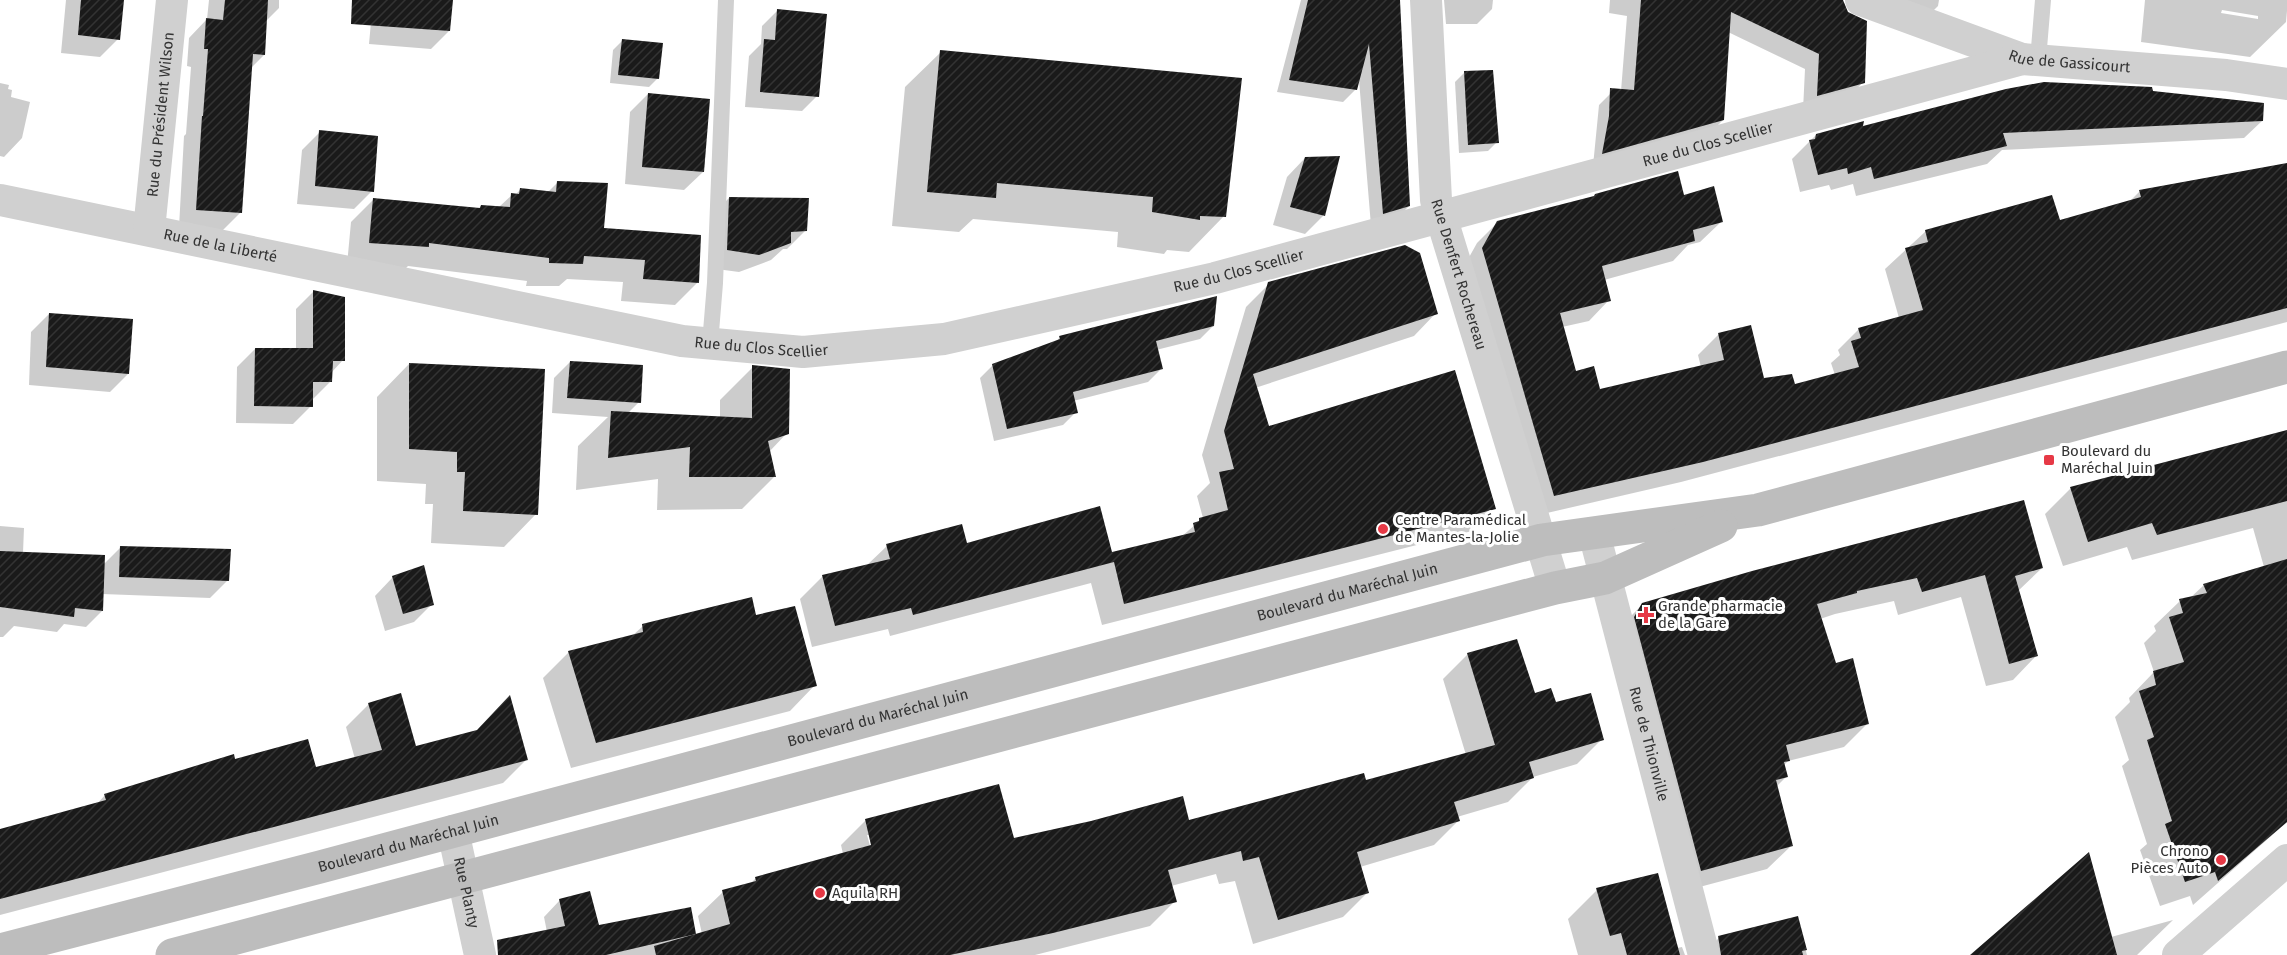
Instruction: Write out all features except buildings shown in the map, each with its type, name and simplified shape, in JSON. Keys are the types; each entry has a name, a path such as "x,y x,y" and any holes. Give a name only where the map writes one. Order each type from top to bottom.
{"main road":[{"name":"Boulevard du Maréchal Juin","path":"0,950 1542,540 1758,510 2287,367"},
{"name":"Boulevard du Maréchal Juin","path":"172,955 1556,588 1605,578 1758,510"}],"street":[{"name":"Rue du Président Wilson","path":"149,230 172,0"},
{"name":"Rue Denfert Rochereau","path":"1426,0 1435,183 1440,216 1556,588"},
{"name":"Rue de Gassicourt","path":"1861,0 2030,59 2226,75 2287,84"},
{"name":"Rue du Clos Scellier","path":"440,293 682,341 710,344 803,352 944,339 1215,278 2030,59"},
{"name":"Rue de la Liberté","path":"0,200 440,293"},
{"name":"Rue de Thionville","path":"1594,533 1704,955"},
{"name":"Rue Planty","path":"453,831 480,955"},
{"path":"2178,955 2287,860"}],"lane":[{"path":"710,344 715,283 726,0"},
{"path":"2030,59 2043,0"}],"place":[{"name":"Boulevard du Maréchal Juin","path":"2049,460"},
{"name":"Centre Paramédical de Mantes-la-Jolie","path":"1383,529"},
{"name":"Grande pharmacie de la Gare","path":"1646,615"},
{"name":"Chrono Pièces Auto","path":"2221,860"},
{"name":"Aquila RH","path":"820,893"}]}
